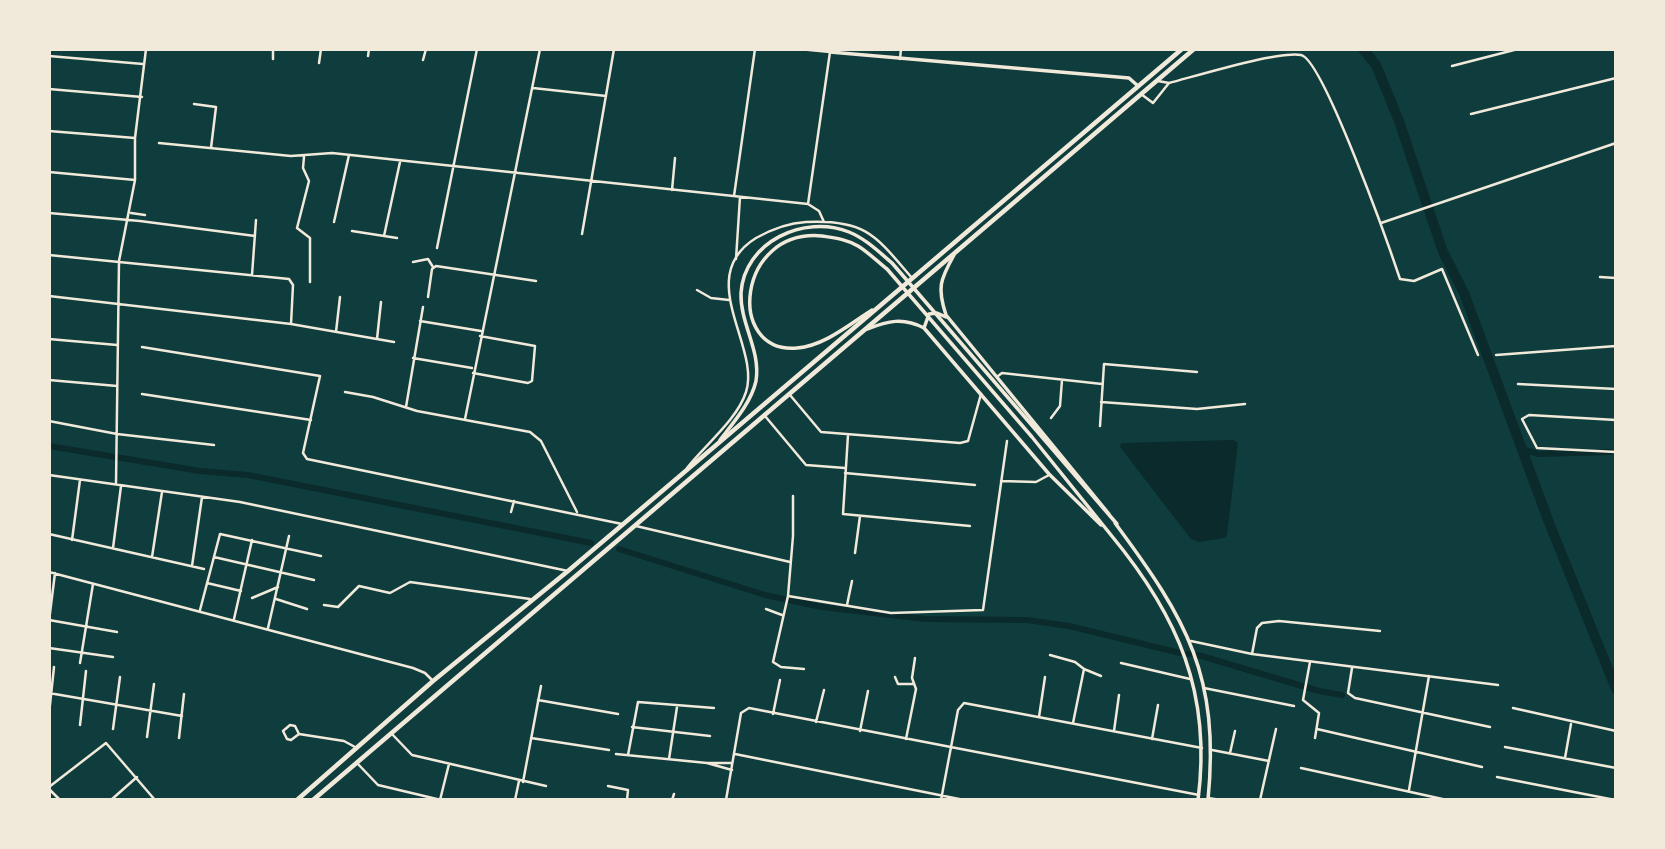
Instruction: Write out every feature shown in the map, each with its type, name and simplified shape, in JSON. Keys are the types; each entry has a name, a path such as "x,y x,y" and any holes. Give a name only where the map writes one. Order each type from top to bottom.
{"main road":[{"path":"298,800 433,681 568,571 1182,49"},
{"path":"313,800 1194,49"},
{"path":"830,50 900,59 1129,78 1138,86"},
{"path":"718,443 748,401 756,378 754,350 742,308 744,273 766,245 800,229 847,231 865,240 892,264 1117,524"},
{"path":"872,310 821,341 788,348 771,341 757,328 749,304 752,277 764,257 775,248 803,237 845,239 861,247 887,269 1032,437 1155,592 1172,621 1191,680 1202,748 1198,798"},
{"path":"957,251 941,278 939,294 950,318 1117,524 1162,587 1191,641 1204,688 1212,750 1208,799"},
{"path":"924,328 929,314 937,313 950,318"},
{"path":"862,331 888,321 901,320 924,328 1049,474 1111,535"}],"street":[{"path":"113,548 118,486 119,261 131,213 135,180 135,138 146,49"},
{"path":"273,49 273,59"},
{"path":"319,63 321,49"},
{"path":"368,56 369,49"},
{"path":"423,60 426,49"},
{"path":"437,248 477,49"},
{"path":"466,419 473,371 540,49"},
{"path":"582,234 614,49"},
{"path":"734,196 755,49"},
{"path":"799,49 830,50 808,204"},
{"path":"863,55 864,49"},
{"path":"900,59 901,49"},
{"path":"1452,66 1518,49"},
{"path":"49,55 145,64"},
{"path":"1157,81 1169,83 1298,55 1308,59 1318,73 1381,223 1399,279 1414,281 1442,269 1478,355"},
{"path":"1471,114 1616,78"},
{"path":"1141,94 1153,103 1169,83"},
{"path":"533,88 606,96"},
{"path":"49,89 142,97"},
{"path":"194,104 216,107 211,148"},
{"path":"49,131 135,138"},
{"path":"159,143 304,156 349,155 808,204 820,211 824,222"},
{"path":"1381,223 1438,201 1616,143"},
{"path":"334,222 349,155"},
{"path":"304,156 303,168 309,181 297,228 310,238 310,282"},
{"path":"671,190 675,158"},
{"path":"384,236 400,162"},
{"path":"49,172 135,180"},
{"path":"687,468 731,417 746,392 747,371 729,300 729,283 736,262 740,197"},
{"path":"49,213 255,236"},
{"path":"131,213 145,215"},
{"path":"252,275 256,220"},
{"path":"736,262 749,243 775,229 805,222 824,222 859,227 873,234 912,278"},
{"path":"352,231 397,238"},
{"path":"49,255 292,281 291,324"},
{"path":"413,262 428,259 433,267 428,298"},
{"path":"433,267 536,281"},
{"path":"1600,277 1616,278"},
{"path":"697,290 712,298 729,300"},
{"path":"49,296 291,324 394,342"},
{"path":"337,332 340,297"},
{"path":"377,339 381,302"},
{"path":"406,407 423,307"},
{"path":"413,358 528,383 532,381 535,346 420,321"},
{"path":"49,339 117,345"},
{"path":"1496,355 1616,346"},
{"path":"142,348 317,375 320,379 303,453 307,459 622,524"},
{"path":"1100,426 1106,363 1197,372"},
{"path":"998,376 1002,373 1103,384"},
{"path":"49,380 117,386"},
{"path":"1051,418 1060,406 1062,380"},
{"path":"1518,384 1616,389"},
{"path":"345,392 530,432 537,437 578,513"},
{"path":"142,394 311,419"},
{"path":"790,395 819,431 964,443 968,441 981,394"},
{"path":"1101,402 1197,409 1245,404"},
{"path":"1616,420 1529,415 1522,419 1537,448 1616,452"},
{"path":"765,416 806,465 975,485"},
{"path":"49,421 117,434 214,445"},
{"path":"848,435 843,514 970,526"},
{"path":"788,597 891,613 983,610 1007,441"},
{"path":"1001,481 1036,482 1049,474"},
{"path":"49,475 240,502 568,571"},
{"path":"72,540 80,479"},
{"path":"152,557 162,492"},
{"path":"793,496 794,532 788,597 773,662 781,667 804,669"},
{"path":"192,566 202,497"},
{"path":"511,512 514,501"},
{"path":"855,553 860,516"},
{"path":"636,526 790,562"},
{"path":"49,534 204,569"},
{"path":"200,611 220,534 321,556"},
{"path":"268,628 289,536"},
{"path":"234,620 252,540"},
{"path":"214,557 314,580"},
{"path":"49,572 413,668 425,673 433,681"},
{"path":"55,573 49,620 117,632"},
{"path":"847,605 852,581"},
{"path":"324,605 338,607 359,586 390,593 411,582 533,600"},
{"path":"207,583 241,591"},
{"path":"80,663 84,625 93,584"},
{"path":"253,598 278,587"},
{"path":"276,599 307,609"},
{"path":"766,609 782,615"},
{"path":"1252,654 1257,628 1262,623 1279,621 1380,631"},
{"path":"1191,641 1252,654 1498,685"},
{"path":"49,648 113,657"},
{"path":"1050,655 1075,662 1101,676"},
{"path":"906,739 916,684 912,678 915,658"},
{"path":"1310,662 1303,701 1306,706 1318,711 1315,738"},
{"path":"1121,663 1191,680"},
{"path":"49,715 54,667"},
{"path":"1352,667 1350,696 1490,727"},
{"path":"1073,723 1084,669"},
{"path":"80,725 86,671"},
{"path":"1408,792 1429,676"},
{"path":"113,729 120,677"},
{"path":"895,677 898,684 916,684"},
{"path":"1039,717 1045,677"},
{"path":"773,714 780,680"},
{"path":"146,737 153,684"},
{"path":"515,800 541,686"},
{"path":"1204,688 1294,706"},
{"path":"816,722 824,690"},
{"path":"860,731 868,691"},
{"path":"50,693 182,716"},
{"path":"179,738 184,694"},
{"path":"1114,731 1119,695"},
{"path":"538,700 618,714"},
{"path":"628,755 638,702 714,708"},
{"path":"941,798 958,710 964,703 1202,748"},
{"path":"1152,739 1158,705"},
{"path":"669,759 677,706"},
{"path":"1513,708 1616,731"},
{"path":"726,800 744,709 1198,798"},
{"path":"1565,758 1571,723"},
{"path":"299,734 295,726 286,726 283,731 287,739 292,740 299,734 344,741 358,748"},
{"path":"632,727 710,736"},
{"path":"1260,800 1276,729"},
{"path":"1317,729 1482,767"},
{"path":"1230,754 1235,732"},
{"path":"391,733 412,755 546,786"},
{"path":"531,738 609,750"},
{"path":"60,800 49,788 106,743 155,800"},
{"path":"1505,747 1616,768"},
{"path":"1212,750 1269,761"},
{"path":"616,754 733,763"},
{"path":"736,754 941,798 964,800"},
{"path":"357,763 378,785 440,800 449,764"},
{"path":"707,763 732,770"},
{"path":"1301,768 1447,800"},
{"path":"111,800 137,777"},
{"path":"1497,777 1615,800"},
{"path":"608,786 628,790 627,800"},
{"path":"672,800 674,794"},
{"path":"1208,799 1221,800"}],"water":[{"path":"1234,440 1238,443 1227,535 1225,538 1199,542 1191,539 1120,447 1121,443"}],"waterway":[{"path":"1363,49 1376,65 1399,121 1443,252 1464,293 1550,525 1616,689"},
{"path":"49,446 200,471 248,475 591,543"},
{"path":"1521,449 1539,454 1611,452"},
{"path":"619,549 765,595 822,607 925,619 1027,620 1069,626 1180,653"},
{"path":"1198,655 1319,691 1342,695"}]}
